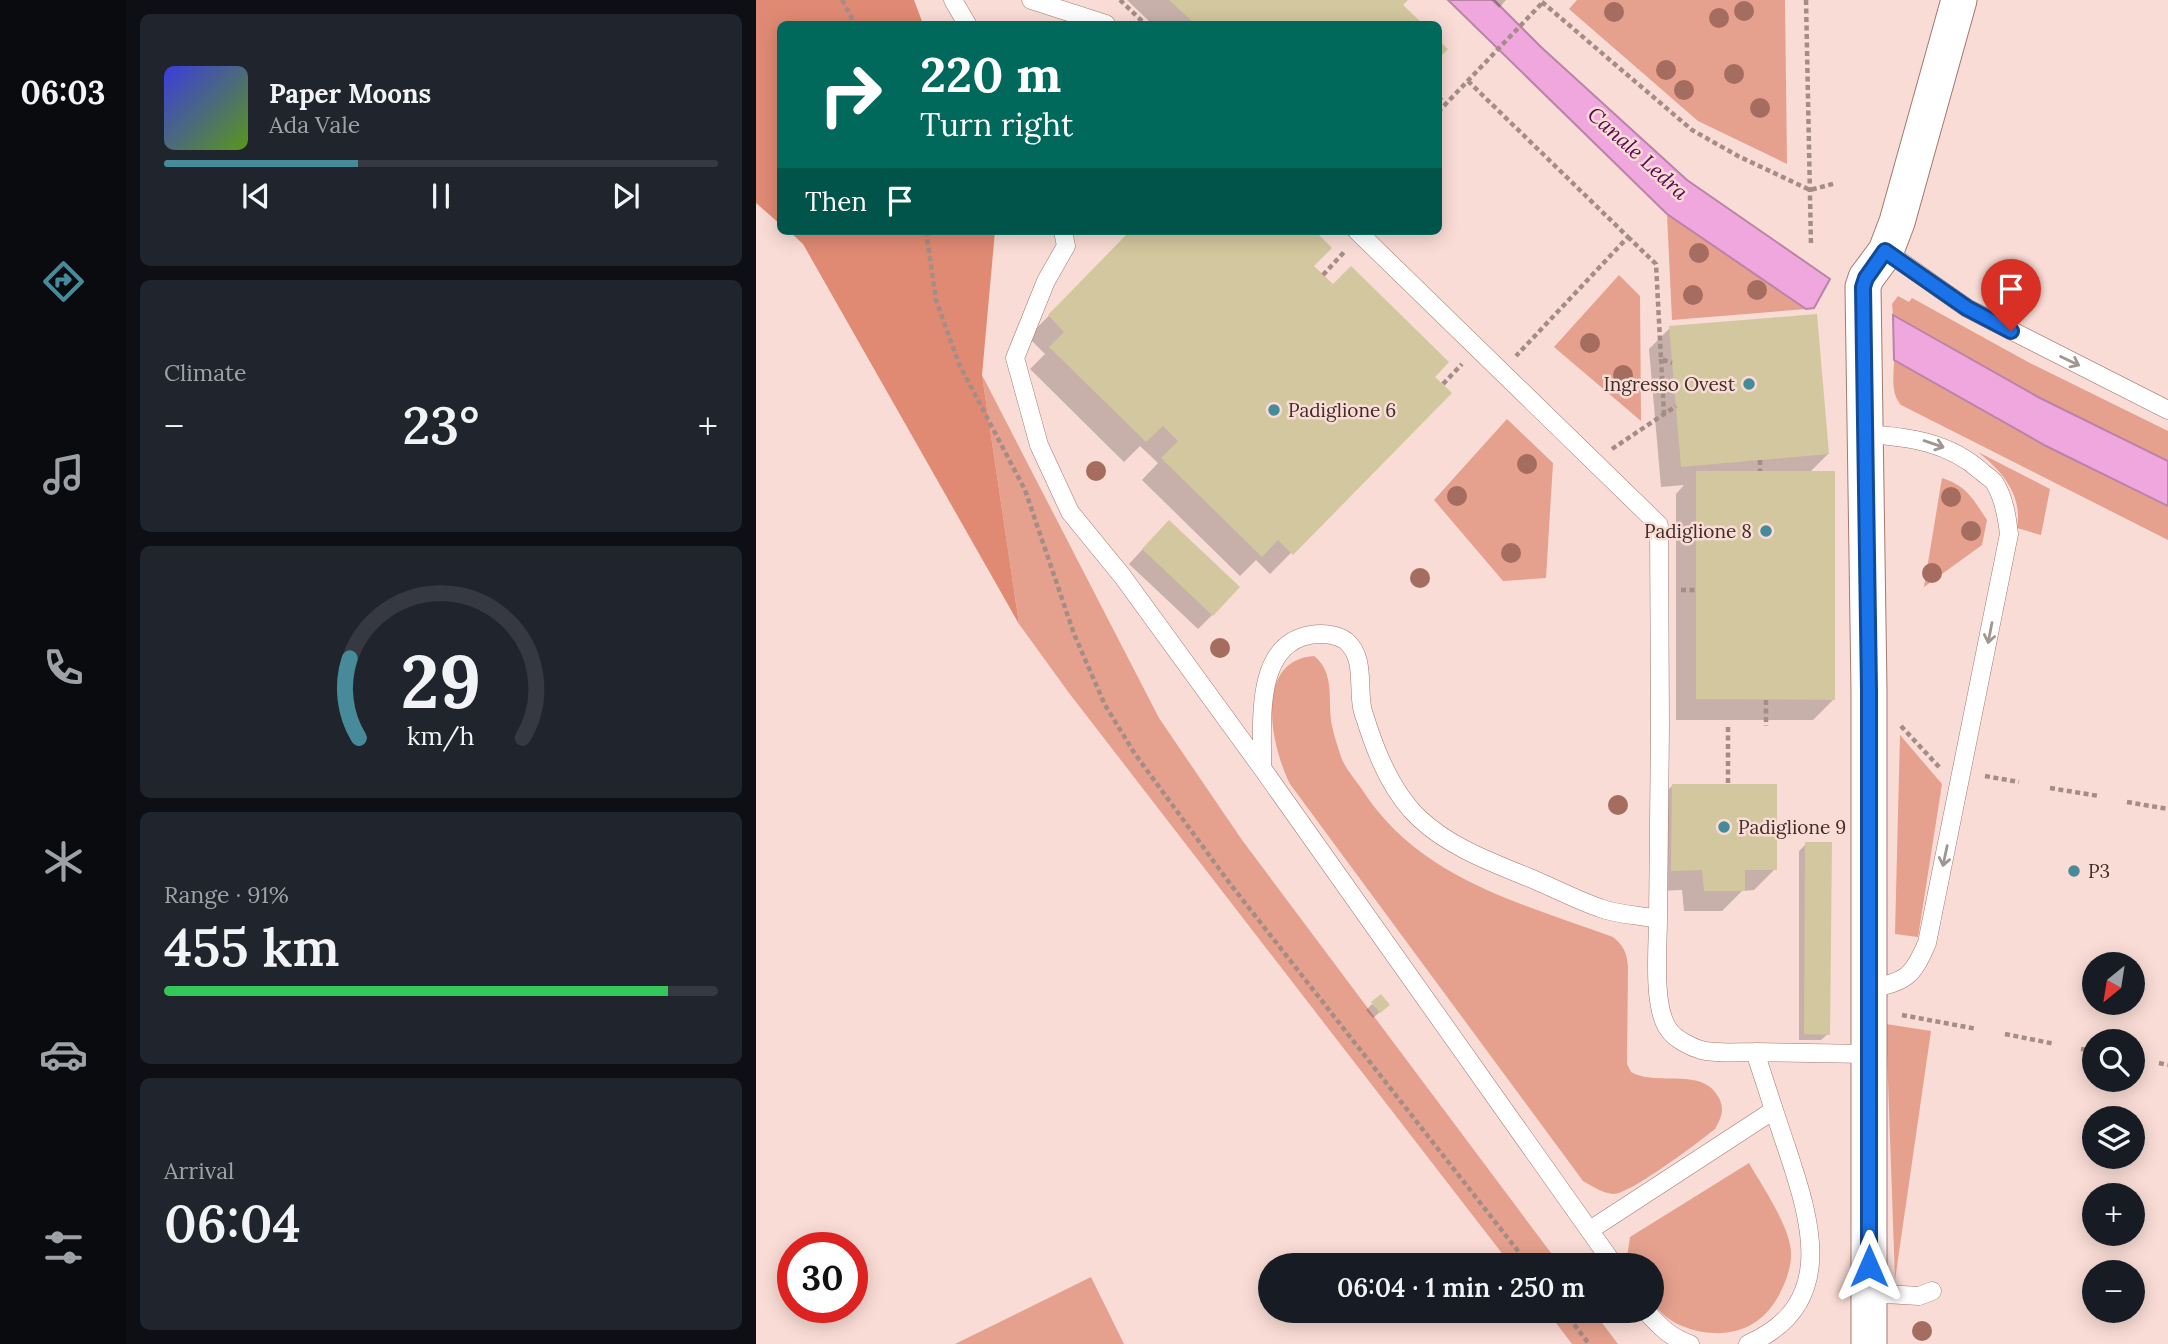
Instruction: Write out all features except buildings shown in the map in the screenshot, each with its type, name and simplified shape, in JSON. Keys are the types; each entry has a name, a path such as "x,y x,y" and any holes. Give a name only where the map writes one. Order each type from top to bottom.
{"street":[{"path":"1868,1344 1869,690 1863,287 1866,278 1885,251 1897,222 1959,0"}],"lane":[{"path":"953,0 965,21"},
{"path":"1031,0 1097,21"},
{"path":"1064,235 1066,246 1046,281 1015,358 1039,445 1070,512 1123,577 1262,768 1606,1253"},
{"path":"1362,235 1659,525 1659,1002 1669,1031 1701,1050 1868,1054"},
{"path":"1885,251 1967,308 2168,410"},
{"path":"1867,434 1917,439 1939,445 1969,460 1994,483 2006,511 2009,534 1927,943 1917,966 1899,983 1868,999"},
{"path":"1262,768 1264,688 1276,659 1298,639 1310,635 1335,636 1345,640 1358,657 1362,708 1373,742 1387,776 1418,817 1440,835 1468,851 1578,899 1603,909 1658,919"},
{"path":"1748,1344 1765,1336 1788,1315 1807,1283 1811,1265 1810,1230 1794,1169 1755,1052"},
{"path":"1590,1230 1774,1110"},
{"path":"1869,1293 1919,1296 1933,1291"},
{"path":"1656,1323 1675,1339 1690,1344"}],"path":[{"path":"842,0 853,21"},
{"path":"1120,0 1142,21"},
{"path":"1806,0 1811,245"},
{"path":"1442,108 1543,1 1692,130 1738,156 1810,190 1836,183"},
{"path":"1468,80 1656,264 1664,414"},
{"path":"1442,100 1446,104"},
{"path":"927,235 936,300 959,363 1025,490 1074,634 1105,705 1135,754 1231,885 1520,1253"},
{"path":"1323,275 1356,235"},
{"path":"1501,372 1628,237"},
{"path":"1661,359 1672,363"},
{"path":"1594,462 1676,406"},
{"path":"1760,460 1760,471"},
{"path":"1869,690 1938,767 1944,769"},
{"path":"1766,700 1766,726"},
{"path":"1728,726 1728,783"},
{"path":"1980,775 2019,782"},
{"path":"2050,788 2099,796"},
{"path":"2127,802 2168,809"},
{"path":"1868,999 1977,1029"},
{"path":"2005,1034 2054,1044"},
{"path":"2159,1063 2168,1065"},
{"path":"1573,1323 1590,1344"}],"shaded area":[{"path":"756,0 914,0 922,21 777,21 777,221 756,203"},
{"path":"1577,0 1785,0 1787,164 1698,121 1569,9"},
{"path":"1667,214 1806,309 1672,320"},
{"path":"793,235 995,235 982,375 1019,624 803,244"},
{"path":"1619,275 1640,296 1641,421 1554,347"},
{"path":"1898,296 1909,302 1912,298 2028,362 2168,431 2168,461 2040,398 1893,315 1892,304"},
{"path":"1894,360 2046,446 2168,506 2168,540 1901,405 1894,389"},
{"path":"982,375 1159,718 1242,840 1551,1253 1502,1253 1069,693 1019,624"},
{"path":"1507,419 1553,463 1546,578 1503,581 1434,500"},
{"path":"1978,452 2050,489 2041,535 2017,528 2014,494 1995,467"},
{"path":"1942,478 1964,489 1987,520 1982,545 1924,587"},
{"path":"1314,656 1321,663 1328,679 1332,726 1343,761 1385,819 1411,845 1473,884 1617,940 1628,962 1627,1064 1631,1072 1653,1078 1691,1080 1712,1088 1722,1106 1715,1129 1664,1167 1621,1192 1605,1192 1583,1181 1290,784 1277,749 1273,728 1275,689 1282,672 1295,661"},
{"path":"1900,735 1942,784 1918,937 1895,934"},
{"path":"1886,1024 1931,1031 1895,1280"},
{"path":"1749,1163 1787,1233 1791,1255 1789,1269 1773,1305 1752,1324 1726,1333 1697,1331 1664,1315 1664,1253 1628,1253 1630,1237"},
{"path":"1091,1277 1124,1344 955,1344"},
{"path":"1556,1323 1602,1323 1618,1344 1572,1344"}],"water":[{"name":"Canale Ledra","path":"1448,0 1494,0 1541,47 1687,180 1830,279 1814,308 1806,309 1667,214"},
{"path":"1893,315 2040,398 2168,461 2168,506 2046,446 1894,360"}],"place":[{"name":"Ingresso Ovest","path":"1749,384"},
{"name":"Padiglione 6","path":"1274,410"},
{"name":"Padiglione 8","path":"1766,531"},
{"name":"Padiglione 9","path":"1724,827"},
{"name":"P3","path":"2074,871"}],"route":[{"path":"1869,1266 1869,690 1863,287 1866,278 1885,251 1967,308 2011,331"}]}
